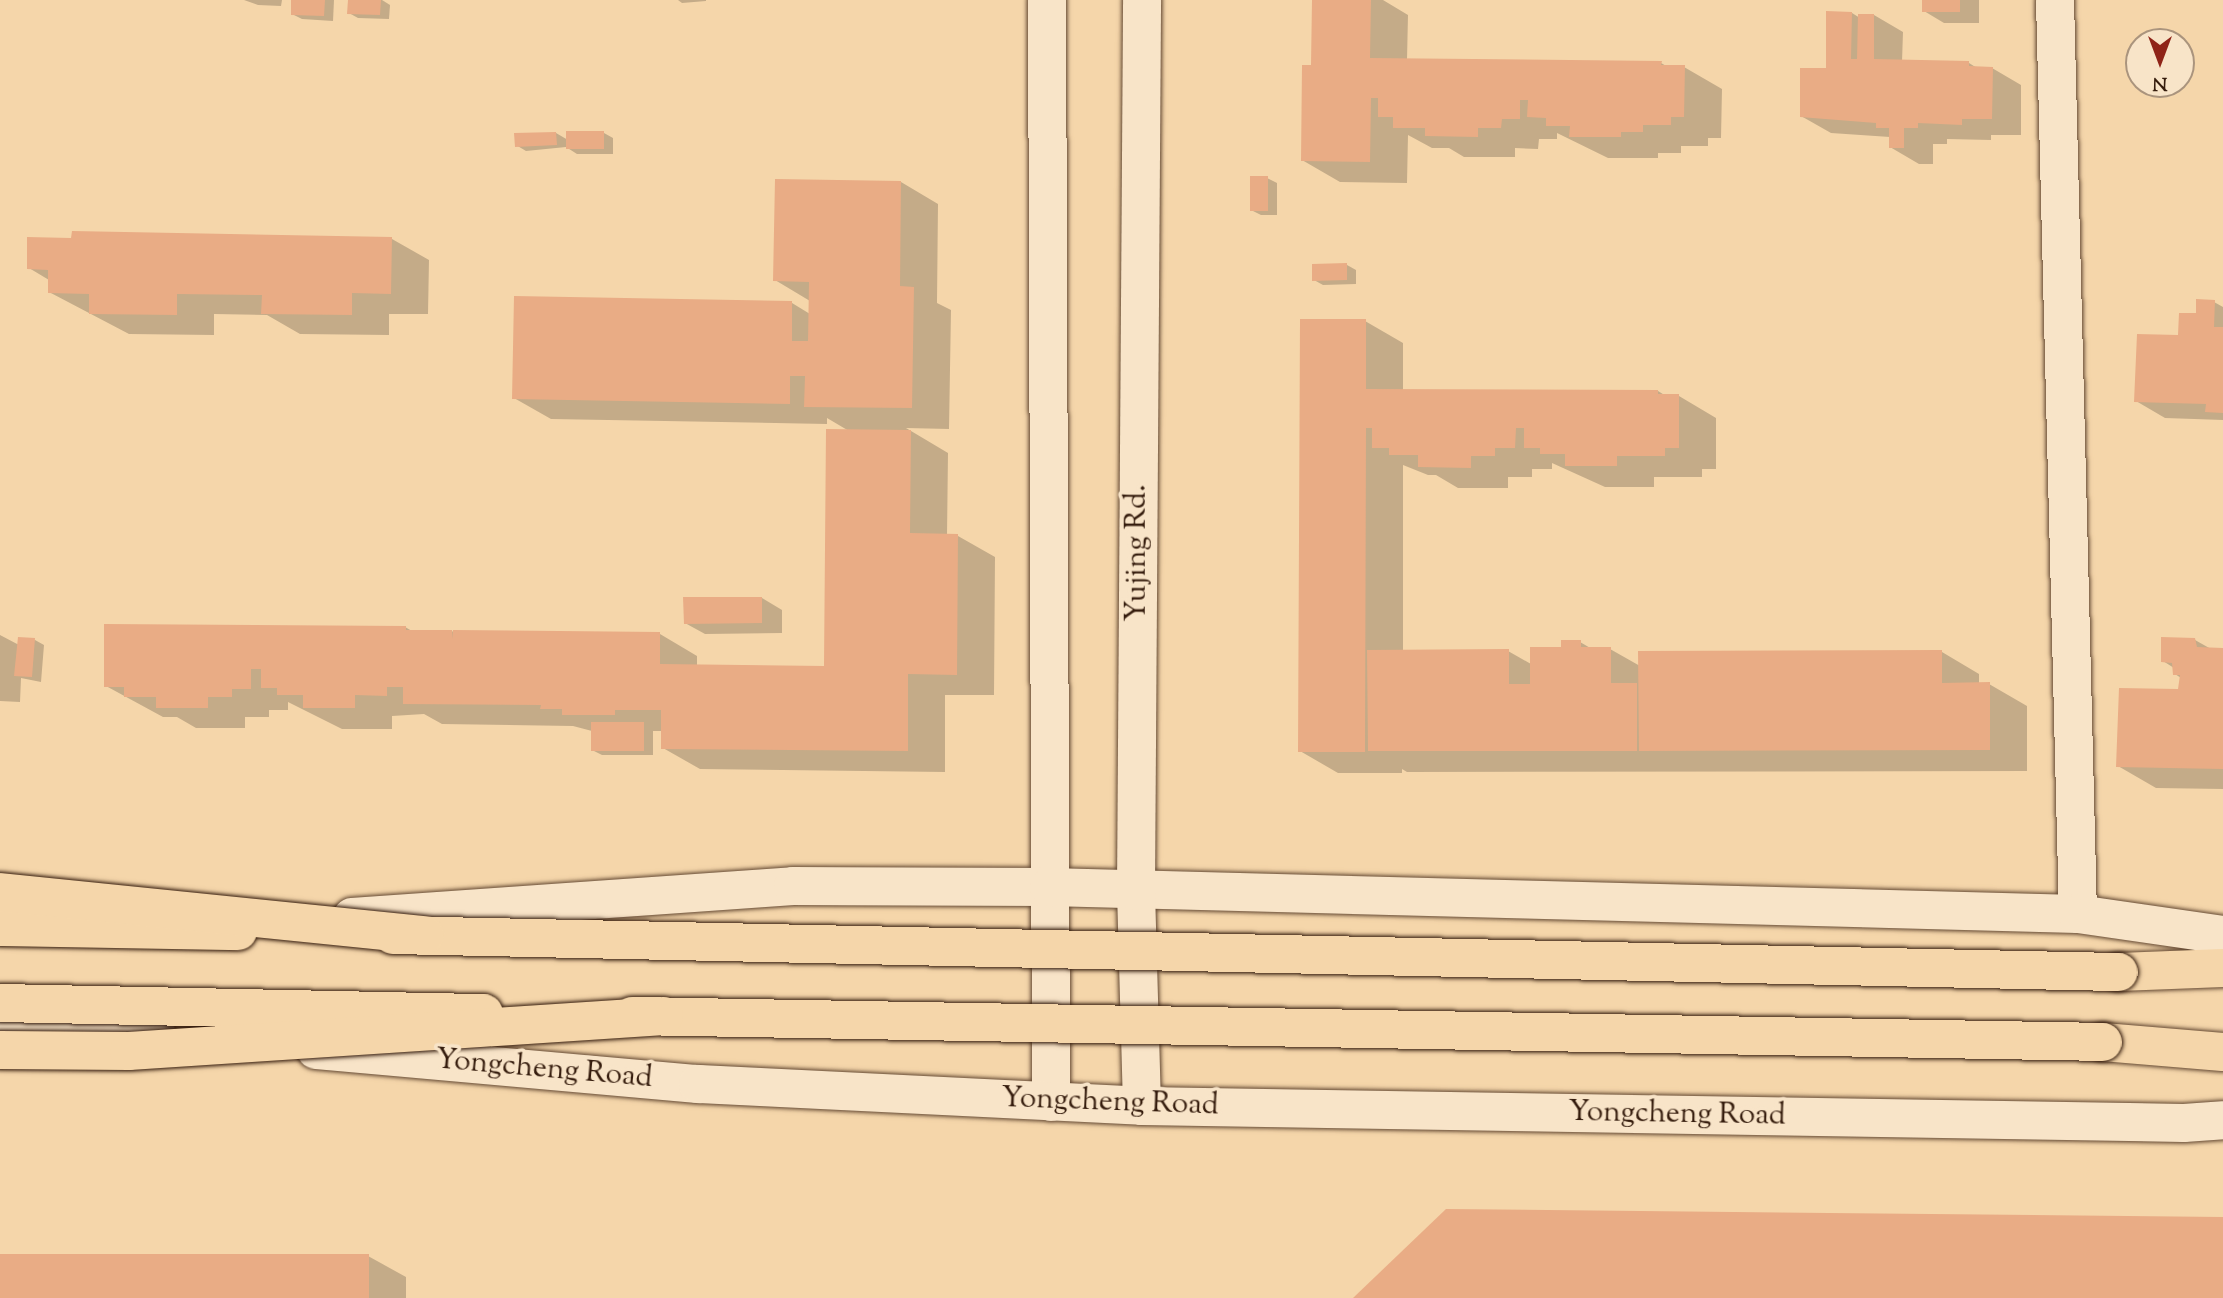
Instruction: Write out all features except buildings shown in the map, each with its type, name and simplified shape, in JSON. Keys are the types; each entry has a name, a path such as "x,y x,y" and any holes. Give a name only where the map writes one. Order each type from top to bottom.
{"main road":[{"path":"0,892 425,935"},
{"path":"0,926 2119,972 2223,968"},
{"path":"0,1003 2102,1042 2223,1052"},
{"path":"0,1050 129,1051 664,1016"}],"street":[{"path":"1047,0 1051,1102"},
{"name":"Yujing Rd.","path":"1142,0 1136,891 1142,1106"},
{"path":"2055,0 2078,914"},
{"path":"0,918 105,921 366,917 522,903 793,886 1049,887 2078,914 2223,935"},
{"name":"Yongcheng Road","path":"0,1024 698,1084 1142,1106 2184,1124 2223,1120"}]}
